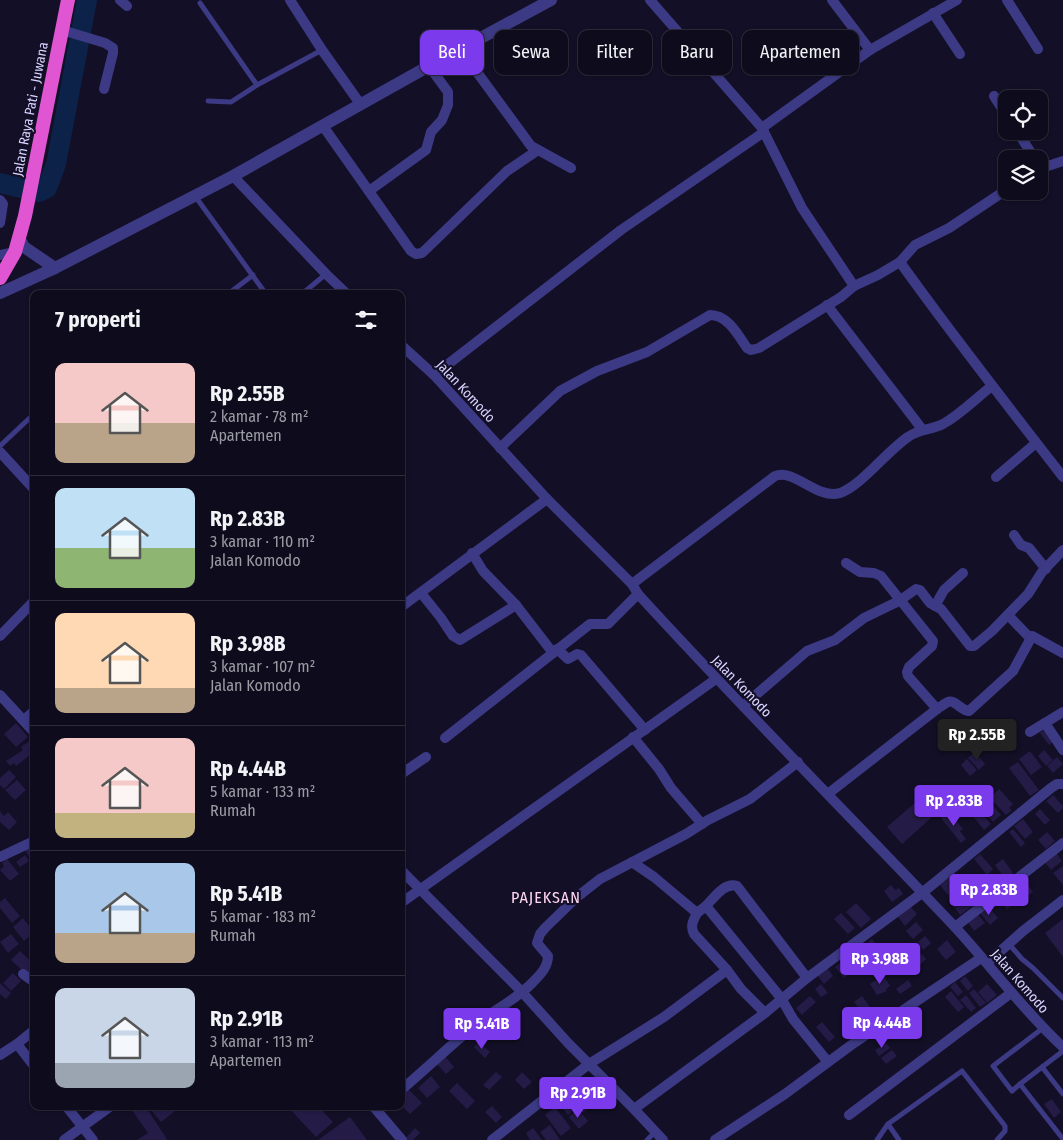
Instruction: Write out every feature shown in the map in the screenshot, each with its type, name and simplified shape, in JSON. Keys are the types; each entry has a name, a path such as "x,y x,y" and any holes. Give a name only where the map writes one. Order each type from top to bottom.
{"highway":[{"name":"Jalan Raya Pati - Juwana","path":"0,278 15,252 19,238 67,31 68,0"}],"street":[{"path":"290,0 361,105"},
{"path":"484,37 551,0"},
{"path":"650,0 763,130 802,208 854,286"},
{"path":"832,0 870,50"},
{"path":"434,375 621,230 763,130 870,50 956,0"},
{"path":"1007,0 1038,50"},
{"path":"934,13 960,54"},
{"path":"67,31 97,40 113,48 104,89"},
{"path":"0,293 55,268 233,176 420,71"},
{"path":"369,191 426,150 431,132 442,120 448,104 448,92 436,75"},
{"path":"478,75 531,146 571,168"},
{"path":"994,96 998,102"},
{"path":"323,126 411,251 419,254 507,171 538,150"},
{"path":"1048,165 1063,161"},
{"path":"233,176 343,290"},
{"path":"500,448 560,391 596,371 647,352 705,318 714,315 725,320 748,348 755,350 827,306 854,286 900,262 915,245 948,228 998,195"},
{"path":"0,200 2,204 0,223"},
{"path":"19,238 24,247 55,268"},
{"path":"0,255 15,252"},
{"path":"900,262 959,344 980,368 1063,477"},
{"path":"827,306 922,429"},
{"name":"Jalan Komodo","path":"405,349 434,375 547,499 632,584 638,594 716,679 955,927 1011,993 1063,1047"},
{"path":"632,584 775,476 783,474 824,492 839,493 860,479 890,450 909,436 922,429 930,430 944,423 992,386"},
{"path":"996,478 1036,443"},
{"path":"0,452 30,485"},
{"path":"405,604 547,499"},
{"path":"1014,535 1021,545 1029,548 1046,569"},
{"path":"743,706 807,651 834,640 864,618 919,589 930,604 941,609 972,647 981,641 1028,594 1063,550"},
{"path":"472,553 483,571 516,605 555,651 568,659 577,654 581,655 645,730"},
{"path":"846,563 860,572 874,573 881,576 899,601 933,641 932,646 909,667 907,672 908,676 937,709"},
{"path":"935,606 944,590 963,573"},
{"path":"421,593 453,636 460,640 516,605"},
{"path":"445,738 590,624 608,624 638,594"},
{"path":"0,636 30,605"},
{"path":"1008,615 1030,638"},
{"path":"828,794 937,709 950,701 965,711 969,711 1014,671 1032,636 1037,637 1063,653"},
{"path":"405,900 716,679"},
{"path":"0,695 30,727"},
{"path":"1030,732 1063,712"},
{"path":"24,720 30,715"},
{"path":"1045,723 1063,750"},
{"path":"634,737 671,788 702,824"},
{"path":"1063,754 1061,756 1063,758"},
{"path":"405,771 426,757"},
{"path":"405,1087 480,1022 533,982 547,965 548,960 548,956 537,943 540,934 585,890 600,879 750,799 798,762"},
{"path":"634,1109 922,894 1051,788 1058,784 1063,784"},
{"path":"0,858 30,843"},
{"path":"955,927 1063,843"},
{"path":"632,862 654,877 697,913"},
{"path":"405,874 522,992 568,1043 663,1140"},
{"path":"765,1013 741,989 691,928 697,913 725,887 730,885 737,886 807,978"},
{"path":"716,1140 785,1094 828,1062 1009,943 1063,900"},
{"path":"706,906 781,998 793,1019 828,1062"},
{"path":"492,1140 590,1064 664,1018 727,970"},
{"path":"23,974 30,979"},
{"path":"849,1115 1011,993"},
{"path":"0,1055 30,1033"},
{"path":"17,1044 30,1061"},
{"path":"69,1110 94,1140"},
{"path":"64,1140 105,1110"},
{"path":"379,1110 402,1140"}],"lane":[{"path":"200,3 257,85"},
{"path":"208,101 231,102 257,85 322,50"},
{"path":"195,196 263,290"},
{"path":"307,290 326,274"},
{"path":"233,290 253,275"},
{"path":"0,446 30,418"},
{"path":"1009,943 1022,959 1063,998"},
{"path":"1043,1028 993,1066 1012,1091 1063,1051"},
{"path":"1042,1067 1063,1094"},
{"path":"877,1140 888,1124 962,1071 1005,1126 1005,1131 997,1140"},
{"path":"1020,1084 1063,1139"},
{"path":"888,1124 899,1140"},
{"path":"647,1140 655,1132"}],"building":[{"path":"16,723 28,737 16,747 4,734"},
{"path":"1047,728 1055,740 1049,745 1040,733"},
{"path":"30,741 30,758 29,756 16,766 14,763 10,766 6,761 23,750 21,747"},
{"path":"1044,750 1053,760 1046,766 1038,756"},
{"path":"1030,751 1042,767 1031,775 1019,759"},
{"path":"975,752 985,764 979,770 968,758"},
{"path":"1057,757 1063,764 1053,773 1047,766"},
{"path":"967,759 977,770 970,776 961,765"},
{"path":"1018,762 1039,790 1030,796 1009,768"},
{"path":"9,770 16,777 4,789 0,785 0,778"},
{"path":"17,780 26,790 15,800 5,790"},
{"path":"999,789 1013,804 1009,808 1012,810 1006,815 990,798"},
{"path":"1053,795 1063,806 1058,813 1046,801"},
{"path":"986,797 1001,815 993,822 978,804"},
{"path":"917,801 931,818 902,844 887,827"},
{"path":"978,809 991,824 984,830 972,815"},
{"path":"1040,809 1050,820 1045,825 1035,814"},
{"path":"0,811 4,816 8,812 17,822 9,830 0,822"},
{"path":"949,812 963,829 960,831 966,839 961,843 941,818"},
{"path":"1023,819 1033,832 1025,839 1014,826"},
{"path":"1013,829 1025,843 1021,847 1009,832"},
{"path":"1047,832 1055,841 1046,849 1038,840"},
{"path":"30,845 30,858 24,849"},
{"path":"1055,851 1062,861 1051,870 1043,860"},
{"path":"980,854 993,869 987,875 974,859"},
{"path":"25,855 29,861 20,867 16,862"},
{"path":"7,859 19,874 10,881 0,870 4,866 2,863"},
{"path":"1003,859 1013,873 1005,879 995,865"},
{"path":"1063,866 1063,885 1053,873"},
{"path":"953,875 960,885 948,895 940,885"},
{"path":"1020,881 1022,884 1025,881 1033,892 1024,899 1014,886"},
{"path":"986,883 991,890 975,903 969,895"},
{"path":"891,885 895,890 899,888 903,894 892,902 884,891"},
{"path":"963,889 974,905 960,915 949,900"},
{"path":"1004,891 1014,904 1007,909 997,896"},
{"path":"5,898 20,916 12,923 0,908 0,902"},
{"path":"856,903 871,919 861,928 846,912"},
{"path":"910,906 917,914 905,926 898,917"},
{"path":"988,906 998,918 990,925 980,913"},
{"path":"841,913 855,928 848,934 834,919"},
{"path":"977,913 985,923 974,931 967,921"},
{"path":"23,918 30,927 30,936 24,941 13,927"},
{"path":"1063,919 1063,957 1045,933"},
{"path":"916,922 923,930 913,939 906,931"},
{"path":"11,934 19,944 8,953 0,942"},
{"path":"925,936 931,943 923,950 917,943"},
{"path":"872,939 881,951 875,956 866,944"},
{"path":"947,940 956,952 946,960 937,949"},
{"path":"859,942 866,951 860,956 867,964 863,968 856,959 849,964 842,956"},
{"path":"20,951 30,960 30,974 28,976 11,960"},
{"path":"922,954 926,959 918,967 913,961"},
{"path":"843,961 852,972 844,978 835,967"},
{"path":"826,966 833,976 824,984 816,974"},
{"path":"13,973 21,981 11,991 3,983"},
{"path":"883,975 890,986 886,989 887,991 877,995 870,984"},
{"path":"965,976 973,986 968,991 960,981"},
{"path":"908,980 912,986 900,994 896,989"},
{"path":"955,982 963,992 958,996 950,987"},
{"path":"0,983 11,993 6,999 0,994"},
{"path":"821,984 828,993 821,997 815,989"},
{"path":"987,984 997,995 987,1003 978,992"},
{"path":"974,989 986,1003 980,1007 969,993"},
{"path":"951,991 964,1007 958,1012 945,997"},
{"path":"966,995 976,1008 971,1012 960,1000"},
{"path":"810,996 816,1002 802,1015 796,1008"},
{"path":"862,996 873,1011 865,1017 854,1002"},
{"path":"822,1022 835,1037 829,1042 816,1027"},
{"path":"902,1022 912,1033 905,1039 895,1028"},
{"path":"479,1042 490,1052 485,1058 474,1047"},
{"path":"886,1043 890,1048 879,1056 875,1050"},
{"path":"892,1050 897,1056 886,1064 881,1058"},
{"path":"444,1055 454,1067 446,1074 436,1063"},
{"path":"496,1072 502,1077 489,1090 483,1085"},
{"path":"522,1072 532,1082 524,1089 515,1080"},
{"path":"431,1076 440,1087 427,1098 418,1088"},
{"path":"580,1082 596,1102 583,1113 567,1092"},
{"path":"457,1083 475,1101 467,1109 449,1091"},
{"path":"408,1089 422,1103 410,1114 405,1109 405,1092"},
{"path":"568,1095 577,1108 568,1115 558,1103"},
{"path":"1052,1099 1061,1112 1054,1118 1044,1104"},
{"path":"492,1106 502,1117 496,1123 485,1112"},
{"path":"555,1107 571,1128 561,1136 545,1115"},
{"path":"578,1109 588,1121 579,1129 569,1117"},
{"path":"132,1110 148,1110 167,1139 137,1140 148,1133"},
{"path":"174,1110 175,1111 161,1122 152,1111"},
{"path":"291,1110 322,1110 333,1122 316,1137"},
{"path":"350,1117 367,1140 318,1140"},
{"path":"550,1125 560,1140 546,1140 540,1132"},
{"path":"415,1128 420,1133 413,1140 404,1140"},
{"path":"533,1128 542,1140 530,1140 526,1133"}],"waterway":[{"path":"0,183 39,192 47,188 56,164 87,0"}],"district":[{"name":"PAJEKSAN","path":"546,897"}]}
